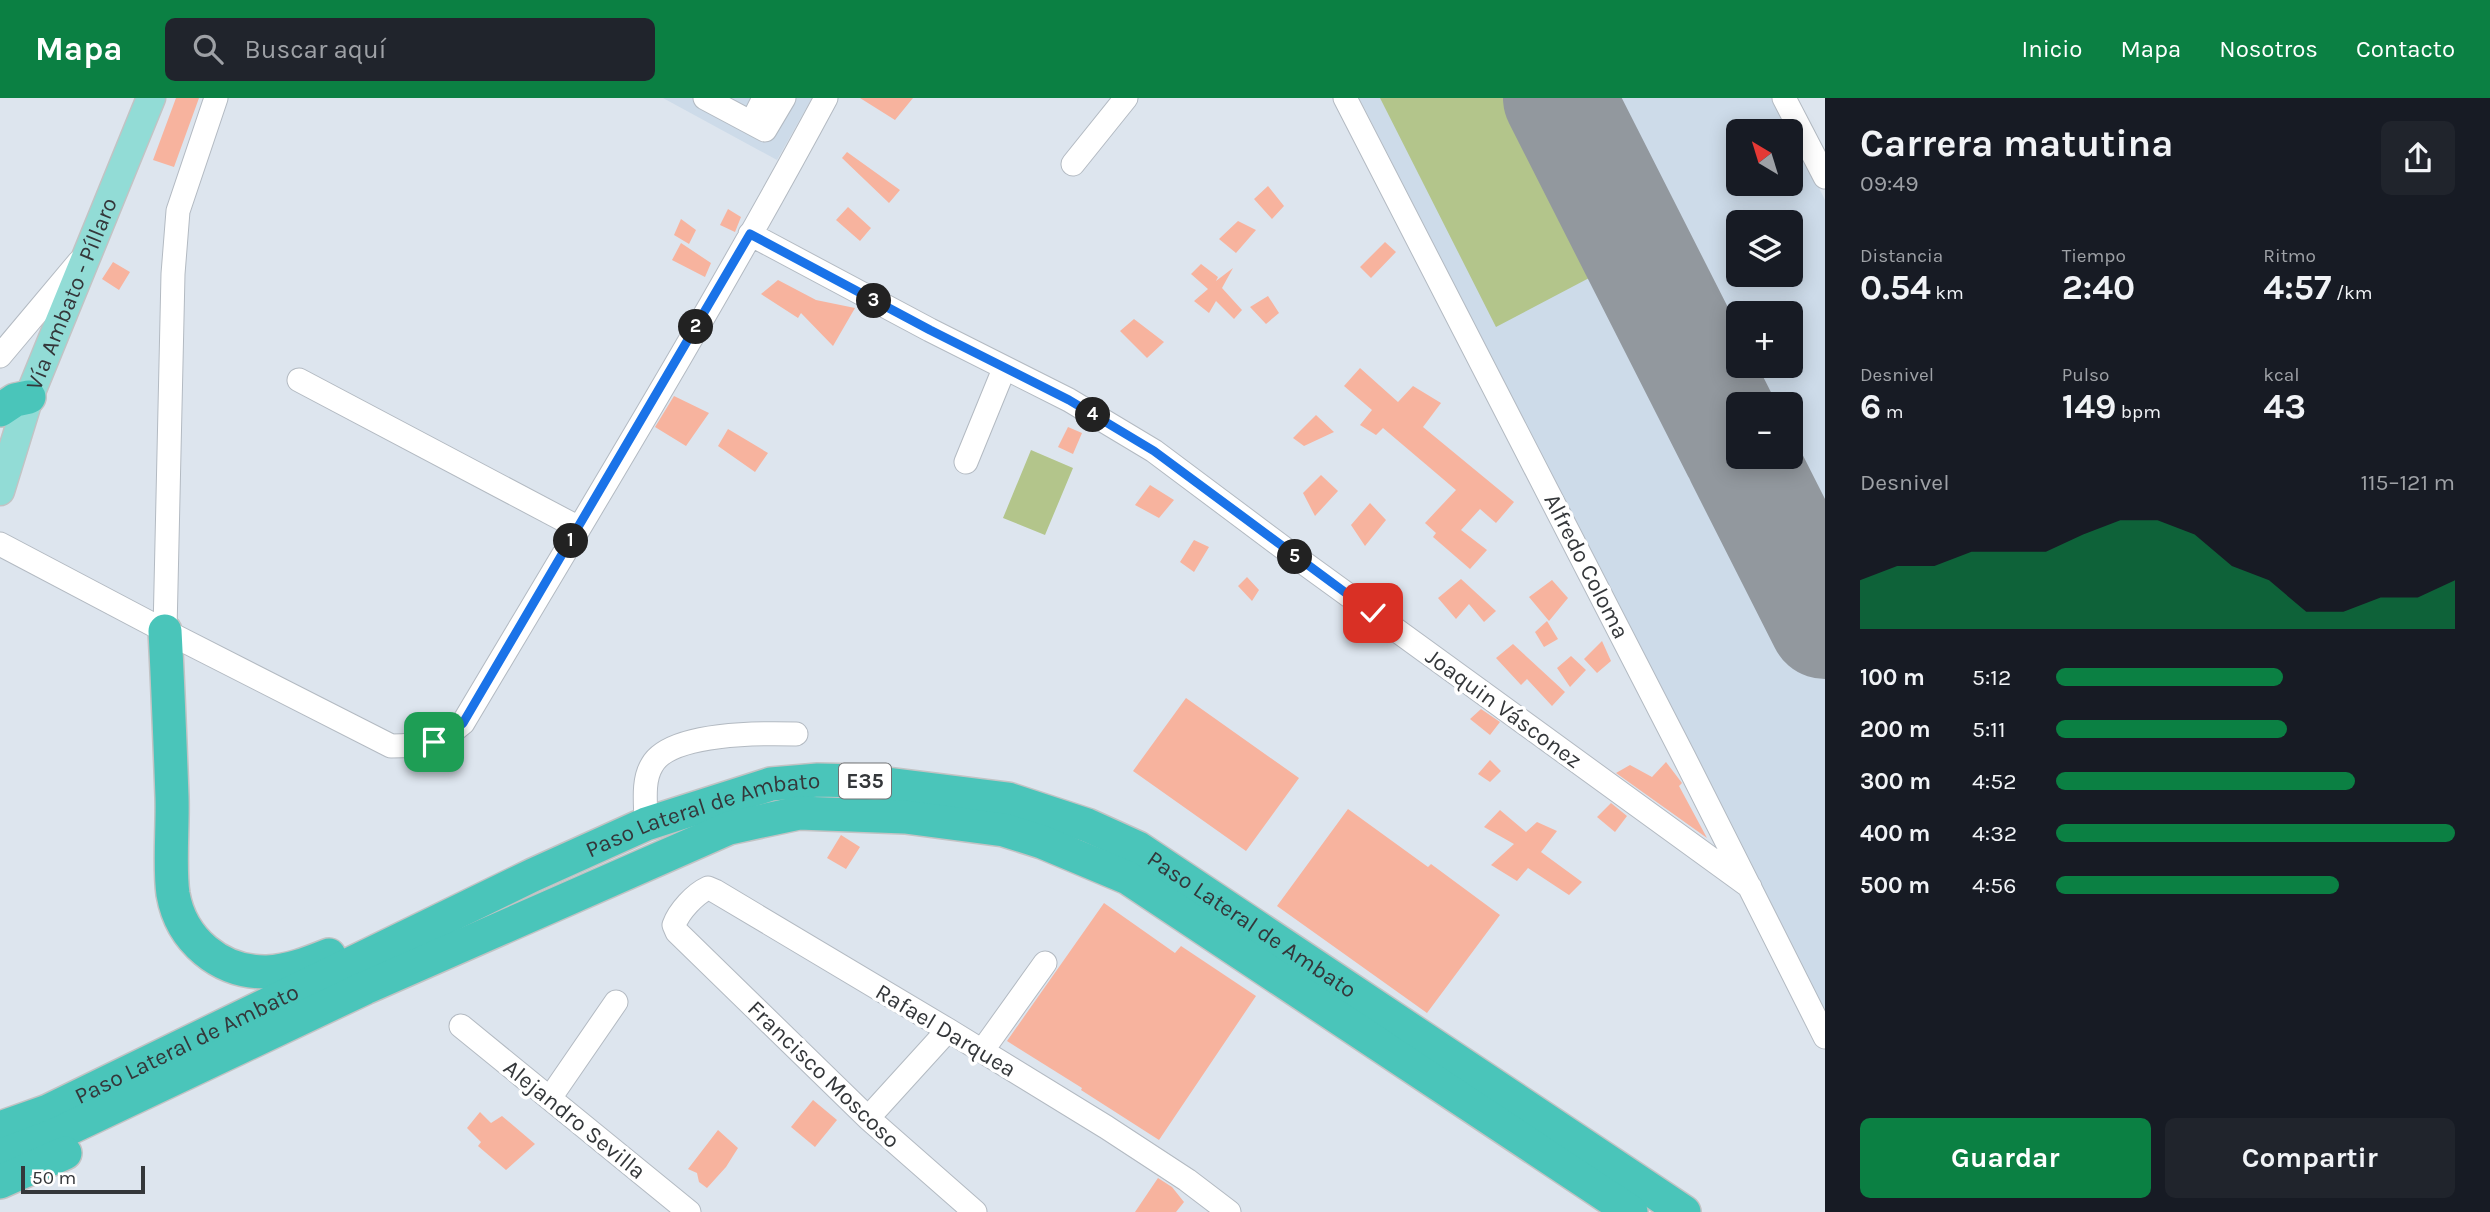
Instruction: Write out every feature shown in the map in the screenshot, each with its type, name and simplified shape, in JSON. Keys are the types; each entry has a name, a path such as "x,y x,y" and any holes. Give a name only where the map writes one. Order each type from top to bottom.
{"highway":[{"path":"165,631 173,893 187,933 209,955 234,967 267,972 299,967 533,875"},
{"name":"Paso Lateral de Ambato","path":"0,1128 48,1111 533,875 646,824 771,784 818,780 863,781 1008,799 1087,825 1138,848 1537,1132 1632,1212"},
{"name":"Paso Lateral de Ambato","path":"0,1156 55,1135 365,988 729,828 799,813 905,817 1004,830 1042,842 1128,878 1390,1050 1684,1212"},
{"path":"0,1182 213,1081 365,988"}],"main road":[{"name":"Vía Ambato - Píllaro","path":"0,491 15,404 92,248 150,98"}],"street":[{"path":"165,631 173,274 178,211 215,98"},
{"path":"705,98 799,149"},
{"path":"759,126 764,98"},
{"path":"759,126 784,98"},
{"path":"0,544 391,746 434,742 450,734 463,723 579,528 826,98"},
{"path":"1073,164 1126,98"},
{"name":"Alfredo Coloma","path":"1345,98 1825,1037"},
{"path":"1784,98 1825,177"},
{"name":"Joaquin Vásconez","path":"750,234 1004,369 1069,400 1154,451 1750,887"},
{"path":"0,356 92,248"},
{"path":"966,462 1004,369"},
{"path":"299,380 579,528"},
{"path":"646,824 646,778 652,762 668,748 710,738 759,733 796,734"},
{"name":"Rafael Darquea","path":"677,932 674,925 677,918 701,891 708,888 982,1051 1187,1180 1229,1212"},
{"name":"Francisco Moscoso","path":"677,932 868,1118 975,1212"},
{"path":"982,1051 1045,963"},
{"path":"550,1098 616,1002"},
{"name":"Alejandro Sevilla","path":"461,1026 689,1212"},
{"path":"868,1118 948,1030"}],"shaded area":[{"path":"663,98 812,98 777,160"},
{"path":"1359,98 1774,98 1784,119 1726,119 1726,196 1803,196 1803,156 1825,200 1825,1011"}],"green space":[{"path":"1380,98 1522,98 1610,267 1496,327"},
{"path":"1031,450 1073,468 1045,535 1003,518"}],"building":[{"path":"176,98 199,98 174,167 153,160"},
{"path":"860,98 913,98 895,120"},
{"path":"847,152 900,190 889,203 842,158"},
{"path":"1268,186 1284,206 1272,219 1254,199"},
{"path":"848,207 871,228 860,241 836,220"},
{"path":"728,209 741,217 735,232 720,225"},
{"path":"681,219 696,230 689,244 674,235"},
{"path":"1238,221 1256,230 1236,253 1219,239"},
{"path":"1385,242 1396,252 1371,278 1360,267"},
{"path":"681,243 711,263 705,277 672,260"},
{"path":"113,262 130,272 119,290 102,279"},
{"path":"1201,264 1218,277 1216,281 1233,268 1222,288 1242,310 1234,319 1216,301 1209,313 1194,301 1208,289 1191,274"},
{"path":"778,280 816,300 855,308 833,346 801,313 798,318 761,294"},
{"path":"1268,296 1279,313 1266,324 1250,307"},
{"path":"1134,319 1164,342 1147,358 1120,331"},
{"path":"1360,368 1398,402 1413,386 1441,403 1423,427 1514,502 1496,523 1480,509 1461,530 1487,550 1470,569 1433,537 1436,533 1425,523 1456,490 1383,428 1376,435 1360,425 1372,410 1344,386"},
{"path":"674,396 709,413 686,446 655,427"},
{"path":"1316,415 1334,432 1304,446 1293,438"},
{"path":"1068,427 1082,433 1073,454 1058,447"},
{"path":"728,429 768,453 755,472 718,446"},
{"path":"1321,475 1338,491 1315,516 1303,493"},
{"path":"1150,485 1174,500 1159,518 1135,505"},
{"path":"1370,503 1386,520 1365,546 1351,525"},
{"path":"1194,540 1209,547 1194,572 1180,562"},
{"path":"1247,577 1259,590 1252,601 1238,586"},
{"path":"1461,579 1496,611 1484,622 1469,604 1456,619 1438,598"},
{"path":"1552,580 1568,598 1549,621 1529,597"},
{"path":"1547,621 1558,639 1544,647 1535,632"},
{"path":"1602,641 1611,661 1597,673 1584,659"},
{"path":"1513,644 1565,692 1552,706 1527,679 1521,685 1496,658"},
{"path":"1571,656 1586,670 1570,687 1557,668"},
{"path":"1186,698 1299,778 1246,851 1133,771"},
{"path":"1481,709 1500,722 1490,735 1470,719"},
{"path":"1490,760 1501,771 1490,782 1478,774"},
{"path":"1666,762 1682,783 1679,786 1707,838 1616,773 1630,765 1652,777"},
{"path":"1611,803 1627,816 1615,832 1597,817"},
{"path":"1348,809 1428,867 1431,864 1500,915 1427,1013 1277,906"},
{"path":"1500,810 1526,832 1537,822 1557,831 1541,852 1582,882 1569,895 1528,868 1517,881 1491,865 1514,844 1484,827"},
{"path":"841,835 860,847 846,869 827,858"},
{"path":"1104,903 1175,953 1181,946 1256,996 1159,1140 1007,1041"},
{"path":"813,1100 837,1120 815,1147 791,1127"},
{"path":"480,1112 491,1123 502,1116 535,1144 506,1170 478,1146 481,1142 467,1128"},
{"path":"718,1130 738,1148 726,1167 707,1188 699,1182 697,1173 688,1169"},
{"path":"1158,1178 1172,1187 1184,1202 1176,1212 1135,1212"}],"runway":[{"path":"1559,98 1726,427"},
{"path":"1747,469 1825,623"}],"route":[{"path":"434,742 463,723 750,234 1004,369 1069,400 1154,451 1373,613"}]}
